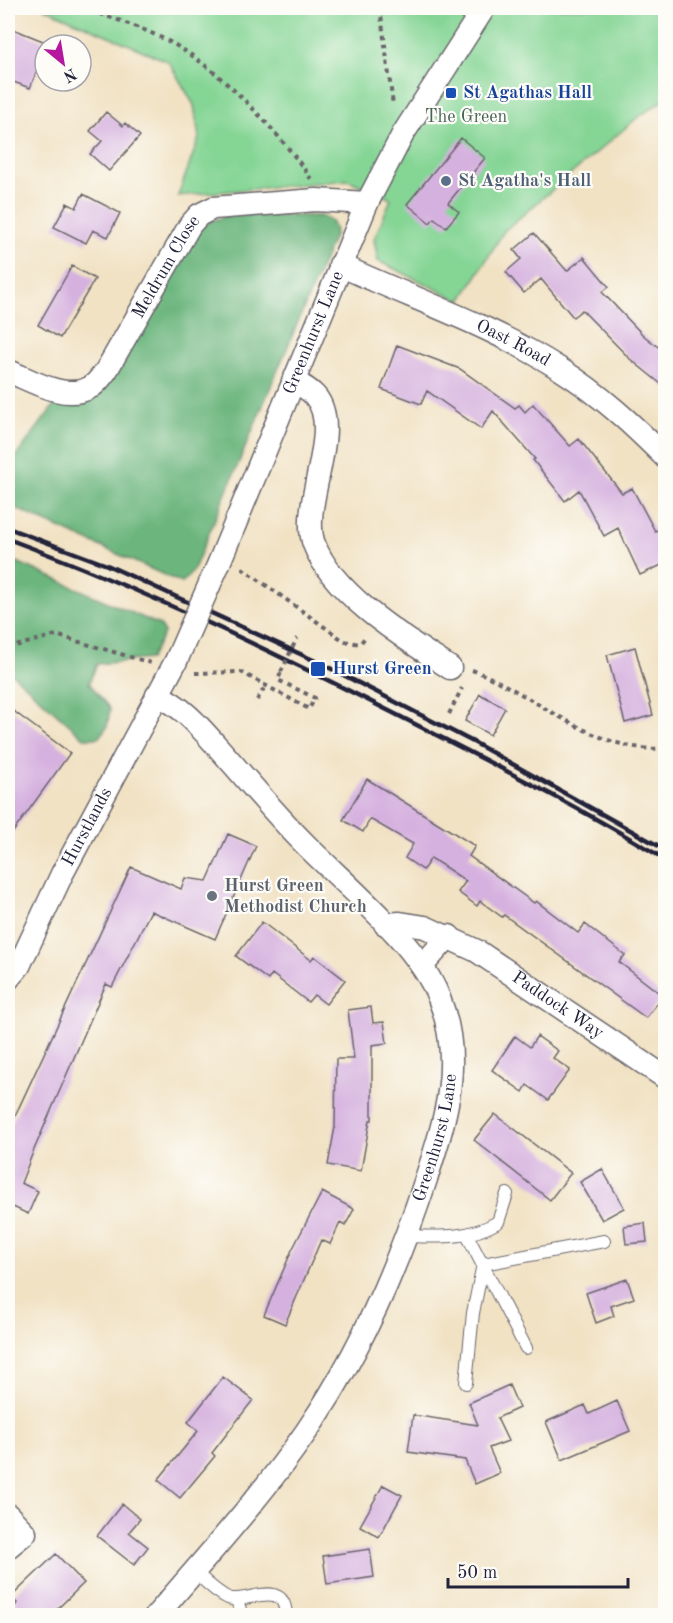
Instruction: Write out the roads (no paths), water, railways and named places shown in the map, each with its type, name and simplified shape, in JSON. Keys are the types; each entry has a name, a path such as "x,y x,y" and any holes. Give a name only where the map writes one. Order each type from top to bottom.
{"street":[{"name":"Greenhurst Lane","path":"173,667 221,558 367,203 403,134 484,8"},
{"name":"Meldrum Close","path":"8,371 60,391 75,394 91,387 106,371 190,225 198,215 213,208 316,200 367,203"},
{"name":"Oast Road","path":"340,265 468,320 561,369 629,420 666,458"},
{"path":"293,381 317,398 324,429 310,525 313,542 322,561 379,621 461,677"},
{"name":"Hurstlands","path":"8,980 19,966 62,874 173,667"},
{"name":"Greenhurst Lane","path":"156,1616 248,1507 306,1432 363,1336 407,1236 445,1119 452,1082 453,1051 439,996 422,966 385,924 295,834 185,711 157,695"},
{"name":"Paddock Way","path":"385,924 400,923 425,927 449,936 477,951 666,1078"},
{"path":"422,966 449,936"},
{"path":"8,1515 25,1533 8,1547"}],"lane":[{"path":"407,1236 450,1237 479,1233 498,1222 507,1194"},
{"path":"467,1235 526,1348"},
{"path":"483,1264 604,1241"},
{"path":"466,1383 473,1313 483,1264"},
{"path":"194,1571 218,1592 237,1600 258,1593 268,1593 283,1603 286,1616"},
{"path":"237,1600 242,1616"}],"railway":[{"path":"8,528 107,565 322,664 475,743 666,850"},
{"path":"8,539 161,601 310,671 539,788 666,860"}],"place":[{"name":"St Agathas Hall","path":"451,93"},
{"name":"St Agatha's Hall","path":"446,181"},
{"name":"Hurst Green","path":"318,669"},
{"name":"Hurst Green Methodist Church","path":"212,896"}],"park label":[{"name":"The Green","path":"466,117"}]}
